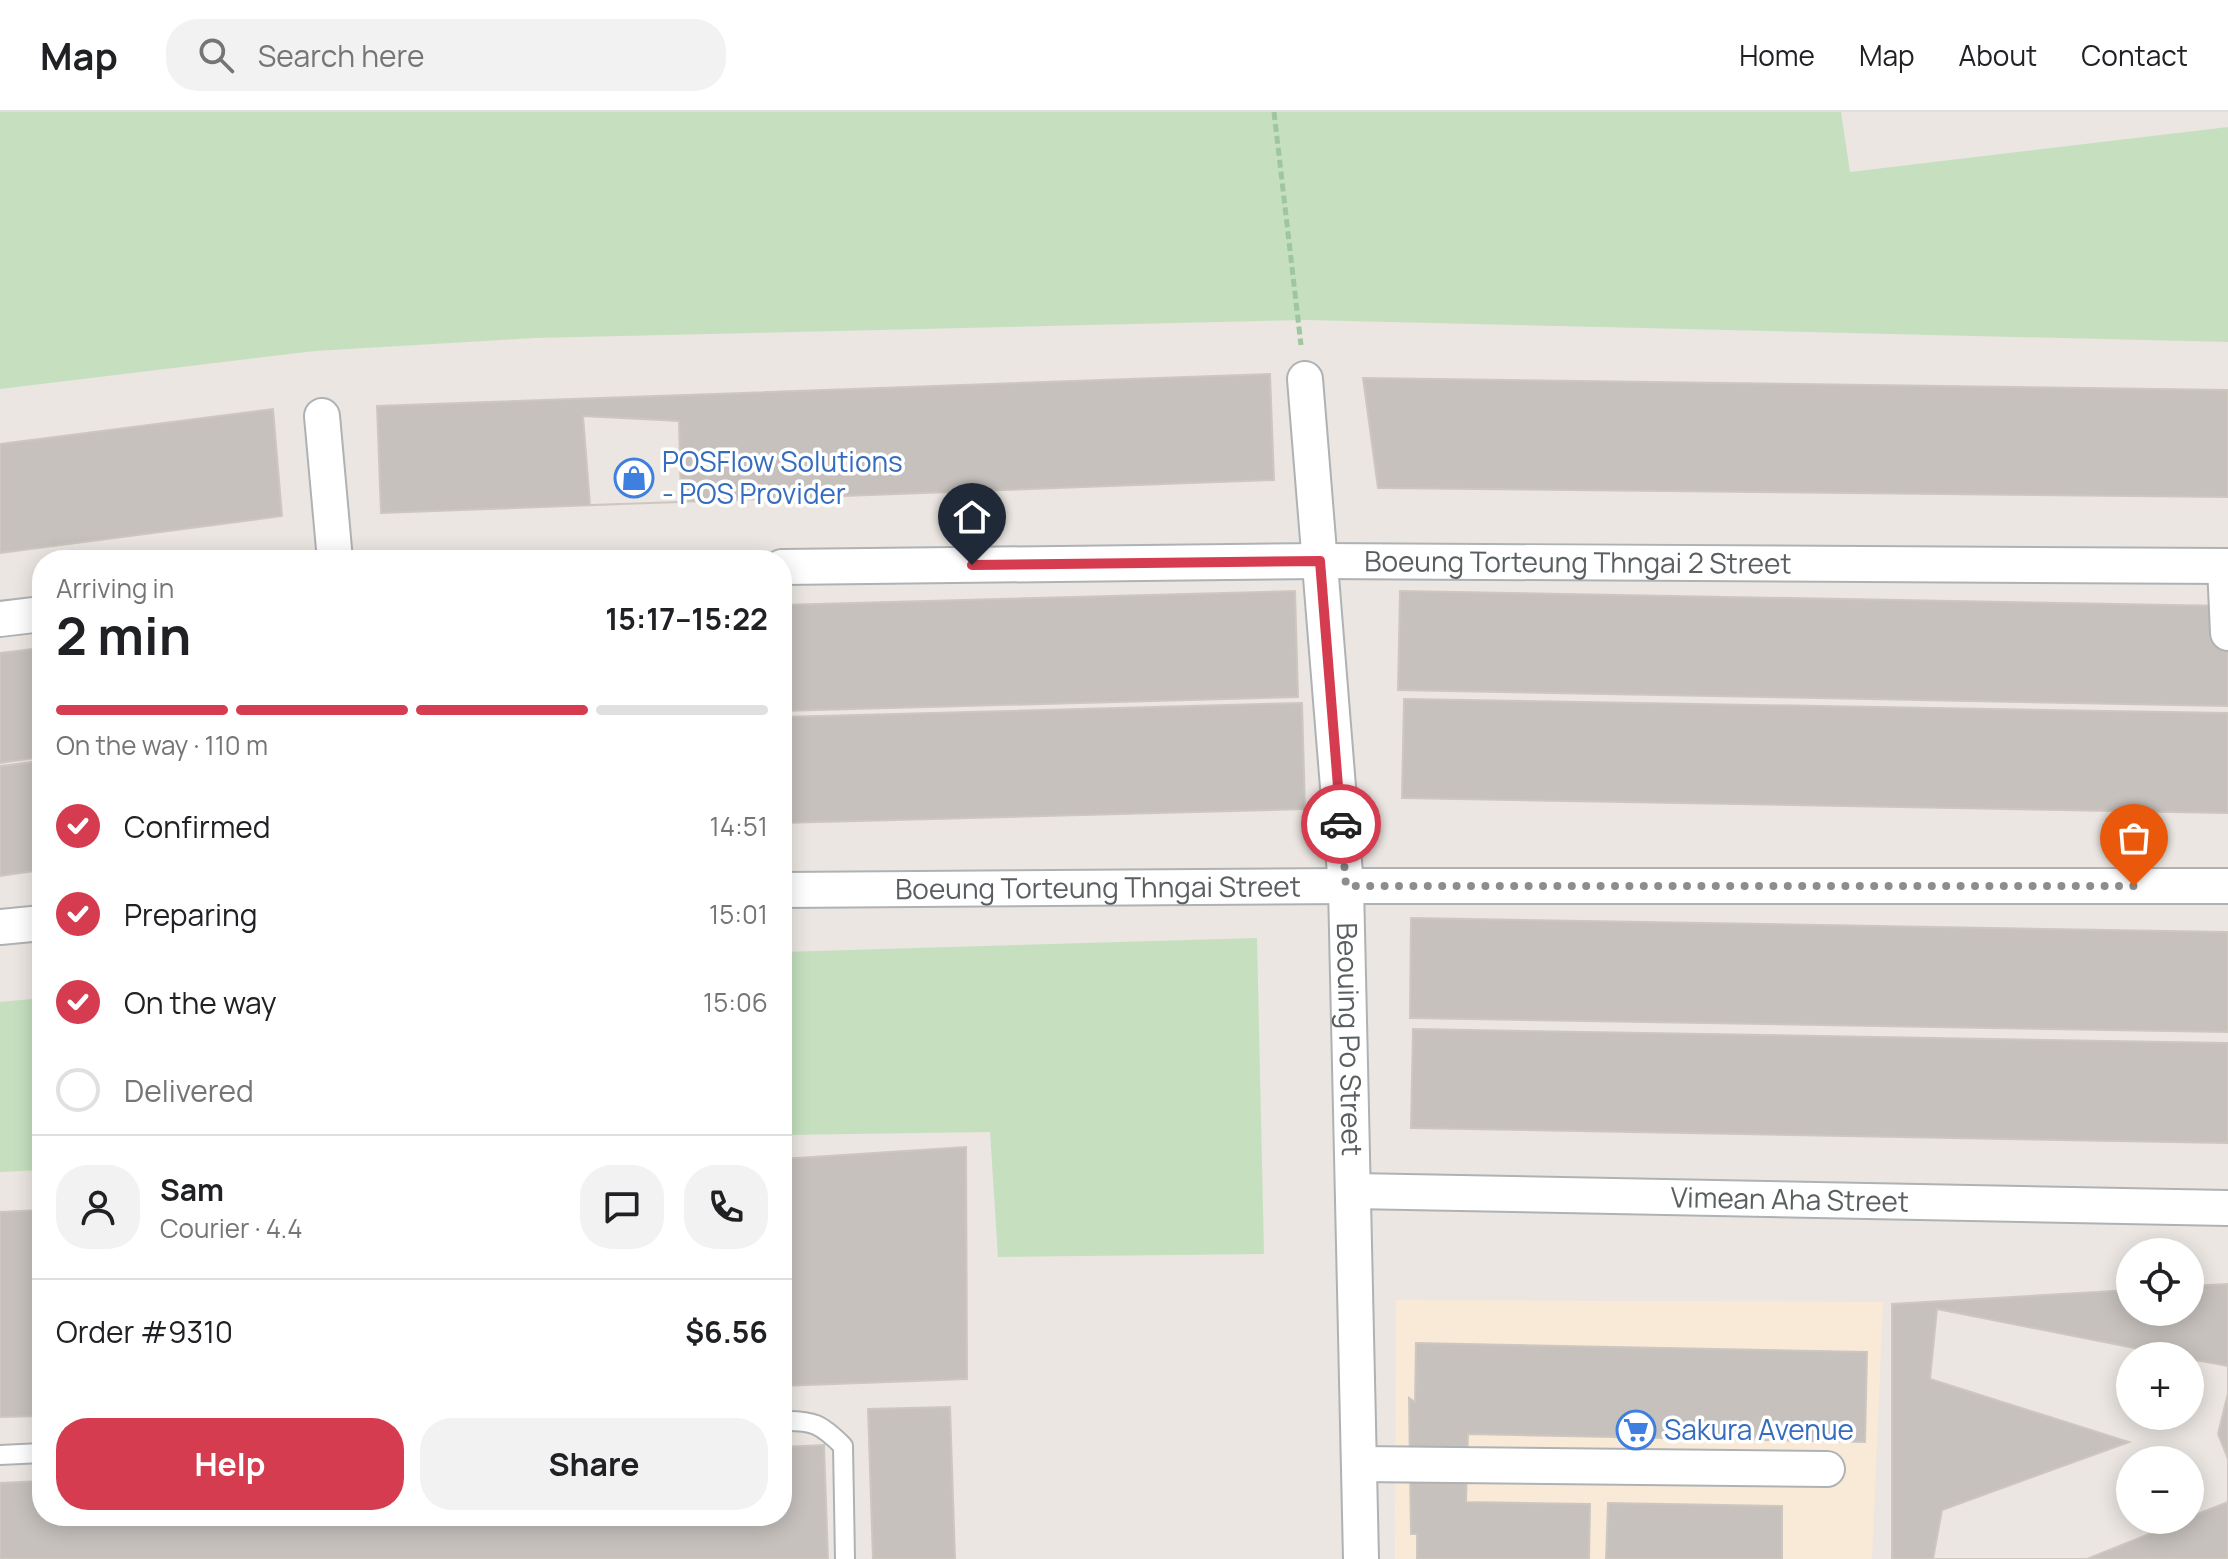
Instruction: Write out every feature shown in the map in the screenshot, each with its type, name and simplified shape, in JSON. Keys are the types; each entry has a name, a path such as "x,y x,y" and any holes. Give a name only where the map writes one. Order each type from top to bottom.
{"street":[{"name":"Beouing Po Street","path":"1305,379 1346,886 1361,1559"},
{"path":"322,416 334,550"},
{"name":"Boeung Torteung Thngai 2 Street","path":"792,567 1320,561 2226,566"},
{"path":"2226,566 2228,633"},
{"path":"0,619 32,615"},
{"name":"Boeung Torteung Thngai Street","path":"792,890 1346,886 2228,886"},
{"path":"0,927 32,924"},
{"name":"Vimean Aha Street","path":"1354,1191 2228,1208"},
{"path":"1359,1464 1827,1469"}],"lane":[{"path":"792,1421 803,1420 825,1428 843,1446 845,1559"},
{"path":"0,1455 32,1453"}],"path":[{"path":"1274,112 1305,379"}],"shaded area":[{"name":"Sakura Avenue","path":"1396,1300 1883,1302 1872,1559 1395,1559"}],"green space":[{"path":"0,112 1841,112 1850,172 2228,127 2228,342 1305,320 535,338 315,351 0,389"},
{"path":"1257,938 1264,1254 998,1257 990,1132 792,1135 792,952"},
{"path":"32,999 32,1170 0,1172 0,1002"}],"building":[{"path":"1270,374 1274,480 381,513 377,406"},
{"path":"1363,378 2228,390 2228,497 1378,488"},
{"path":"273,409 282,516 0,553 0,444"},
{"name":"POSFlow Solutions - POS Provider","path":"583,416 679,421 681,502 590,505"},
{"path":"1295,591 1298,697 792,711 792,605"},
{"path":"1400,591 2228,606 2228,706 1398,690"},
{"path":"32,649 32,758 0,763 0,653"},
{"path":"1404,699 2228,713 2228,813 1402,798"},
{"path":"1302,703 1305,809 792,823 792,717"},
{"path":"32,762 32,871 0,876 0,766"},
{"path":"1411,918 2228,932 2228,1032 1410,1018"},
{"path":"1413,1029 2228,1043 2228,1143 1411,1128"},
{"path":"966,1147 967,1379 792,1386 792,1158"},
{"path":"32,1210 32,1416 0,1417 0,1212"},
{"path":"2228,1284 2228,1559 1892,1559 1892,1304 2116,1291 2116,1326 2204,1326 2204,1285"},
{"path":"1937,1309 2116,1344 2116,1430 2204,1430 2204,1362 2228,1366 2228,1393 2218,1434 2228,1459 2228,1502 2204,1511 2204,1446 2118,1446 2129,1442 1930,1379"},
{"path":"1416,1343 1867,1352 1865,1442 1468,1434 1466,1502 1590,1504 1589,1559 1417,1559 1417,1534 1411,1534 1409,1398 1415,1402"},
{"path":"950,1407 955,1559 873,1559 868,1409"},
{"path":"824,1445 828,1559 0,1559 0,1483 32,1481 32,1526 792,1526 792,1447"},
{"path":"2116,1447 2116,1534 2149,1534 2087,1559 1933,1559 1942,1510"},
{"path":"1608,1503 1782,1506 1782,1559 1606,1559"}],"way so far":[{"path":"1341,824 1346,886 2134,886"}],"place":[{"name":"POSFlow Solutions - POS Provider","path":"634,478"},
{"name":"Sakura Avenue","path":"1636,1430"}],"route":[{"path":"972,565 1320,561 1341,824"}]}
